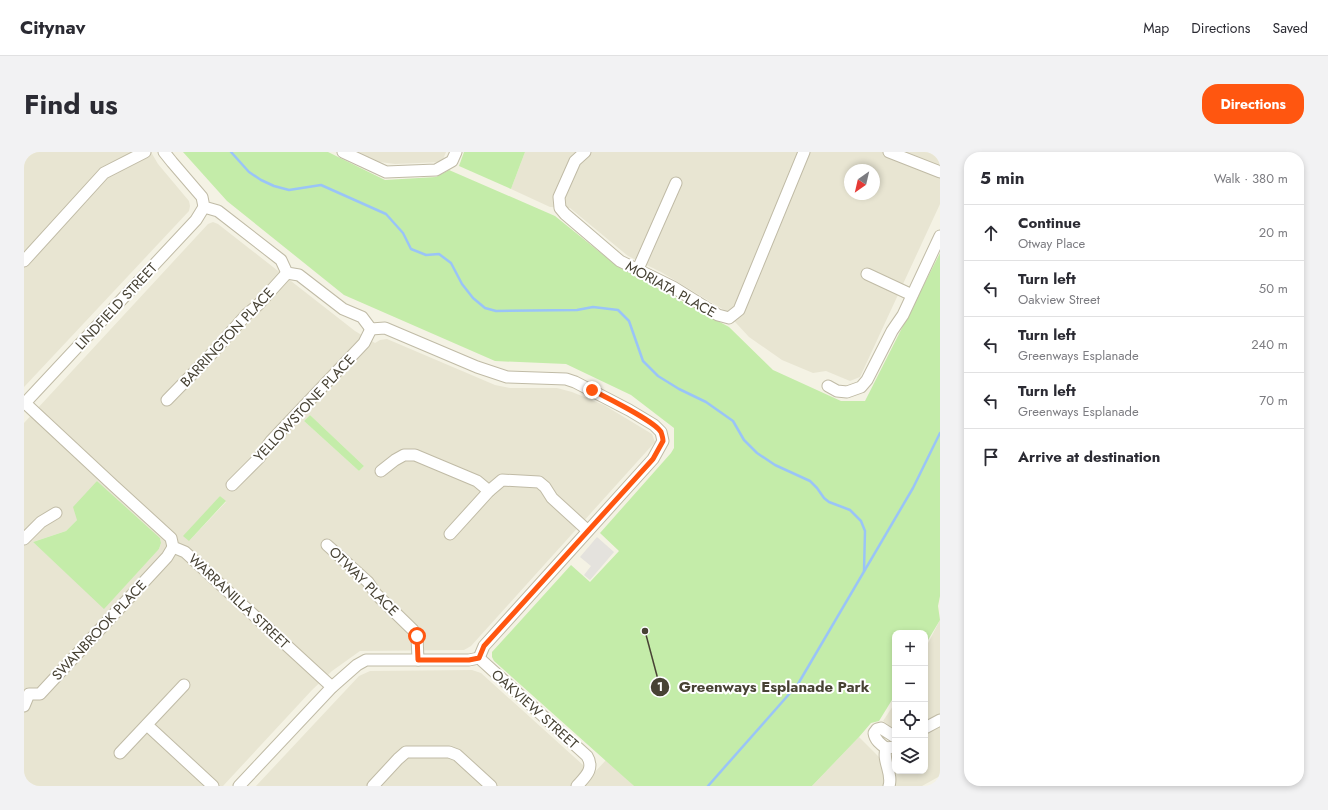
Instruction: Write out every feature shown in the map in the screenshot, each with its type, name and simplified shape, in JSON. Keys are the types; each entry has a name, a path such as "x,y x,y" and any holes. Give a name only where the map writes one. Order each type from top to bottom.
{"street":[{"path":"24,262 104,173 144,152"},
{"path":"164,152 202,196 204,207 218,211 281,260 287,273 300,275 343,309 362,317 372,329 384,328 506,377 566,379 576,382 629,410 654,425 661,432 663,441 661,448 653,459 587,530 484,646 479,658"},
{"path":"343,152 386,172 436,170 452,161 456,152"},
{"name":"MORIATA PLACE","path":"585,152 575,161 559,197 560,208 565,214 620,261 673,287 718,315 729,318 739,310 804,152"},
{"path":"890,152 940,172"},
{"path":"638,269 676,183"},
{"name":"LINDFIELD STREET","path":"25,403 191,225 200,215 204,207"},
{"path":"828,386 837,391 847,392 861,387 867,380 892,331 903,315 940,236"},
{"name":"BARRINGTON PLACE","path":"167,400 206,360 246,314 258,305 287,273"},
{"path":"867,274 912,295"},
{"name":"YELLOWSTONE PLACE","path":"232,485 259,458 271,441 364,343 372,329"},
{"name":"WARRANILLA STREET","path":"25,403 171,538 173,547 185,552 332,688"},
{"path":"381,471 404,455 415,455 477,481 489,491"},
{"path":"450,534 489,491 502,480 539,482 545,487 552,498 587,530"},
{"path":"24,539 40,522 56,513"},
{"name":"OTWAY PLACE","path":"326,545 368,582 376,594 413,630 417,636 418,660"},
{"name":"SWANBROOK PLACE","path":"24,706 26,691 40,694 162,562 173,547"},
{"name":"OAKVIEW STREET","path":"239,786 332,688 357,665 366,660 469,660 479,658 587,756 590,761 588,773 577,786"},
{"path":"120,753 184,685"},
{"path":"928,726 940,720"},
{"path":"146,725 213,786"},
{"path":"889,786 889,772 884,756 891,747 874,737 874,733 877,729 881,728 892,734"},
{"path":"373,786 406,752 449,752 457,756 491,786"}],"shaded area":[{"path":"24,152 151,152 158,164 189,201 190,206 189,211 24,387"},
{"path":"354,152 446,152 442,162 395,164 372,161"},
{"path":"525,152 940,152 940,204 860,377 850,381 826,371 813,373 782,360 749,337 724,310 661,272 628,256 570,208 550,207 511,189"},
{"path":"213,222 218,224 355,331 375,343 380,340 387,339 495,385 510,388 557,388 572,392 604,405 652,434 655,442 471,646 464,650 360,651 332,671 312,690 223,786 24,786 24,423 208,224","holes":["310,415 364,466 359,471 304,421","97,481 160,538 161,543 159,549 104,608 33,542 66,531 77,520","220,496 226,502 189,541"]},
{"path":"597,537 614,552 590,580 584,575 591,566 580,557"},
{"path":"940,620 940,776 922,786 812,786 859,737 879,757 888,761 892,759 892,774 928,774 928,643"},
{"path":"472,670 481,673 593,774 606,760 634,786 256,786 359,676 370,671"},
{"path":"892,708 892,728 883,721"}],"green space":[{"path":"183,152 328,152 385,180 436,177 449,170 555,216 617,266 729,327 773,370 841,401 865,401 940,253 940,596 938,606 940,620 928,640 928,630 892,630 892,700 879,721 871,723 812,786 634,786 494,661 492,652 571,565 590,582 619,551 600,533 671,453 674,448 674,428 631,395 566,364 495,361 344,295 227,201"},
{"path":"464,152 525,152 511,189 459,166"},
{"path":"310,415 364,466 359,471 304,421"},
{"path":"97,481 160,538 161,543 159,549 104,609 33,542 66,531 77,520 73,507"},
{"path":"220,496 226,501 189,541 183,536"}],"waterway":[{"path":"231,152 249,172 274,186 289,190 321,185 386,214 403,233 411,249 426,255 439,254 451,263 462,284 473,298 485,308 496,311 577,310 593,307 618,310 629,321 643,361 658,376 679,389 706,402 733,421 744,440 757,453 775,465 810,481 829,502 850,510 861,521 865,531 864,571"},
{"path":"708,786 798,684 913,488 940,433"}],"place":[{"name":"Greenways Esplanade Park","path":"645,631"}],"route":[{"path":"417,636 418,660 469,660 479,658 484,646 587,530 653,459 661,448 663,441 661,432 654,425 592,390"}]}
